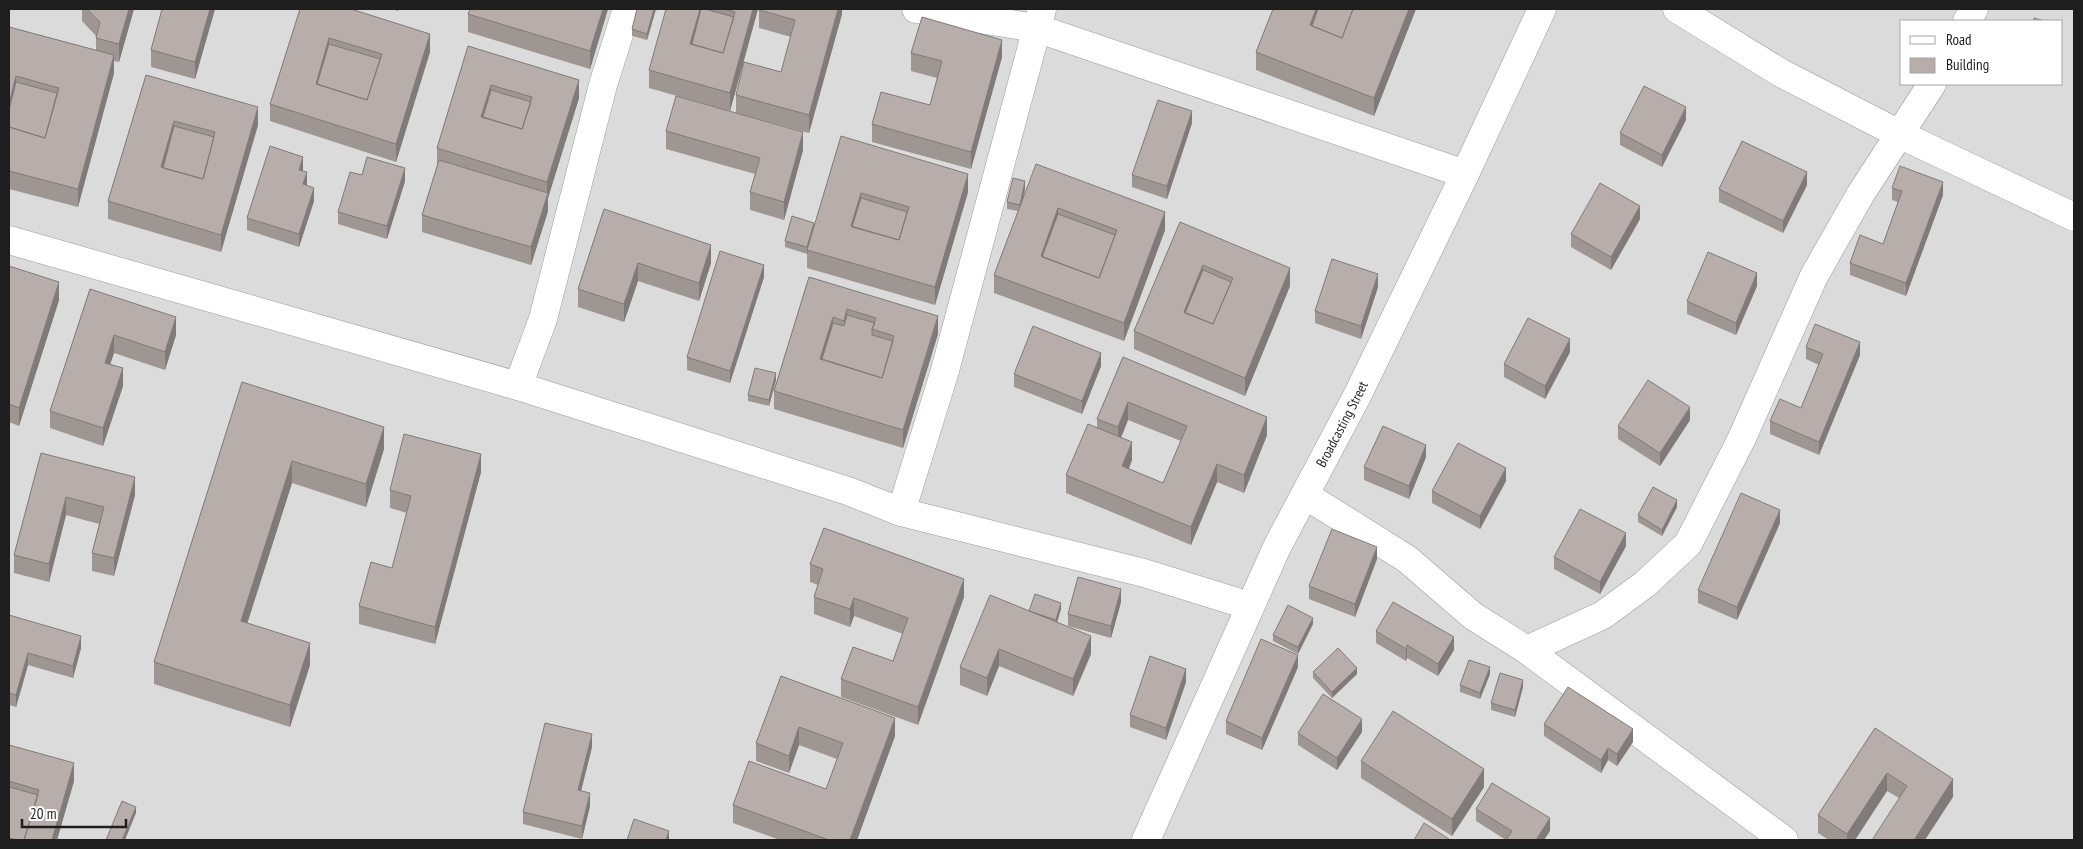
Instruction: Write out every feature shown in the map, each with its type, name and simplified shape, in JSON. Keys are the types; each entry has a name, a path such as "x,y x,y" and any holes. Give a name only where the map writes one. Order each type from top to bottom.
{"street":[{"path":"518,386 543,319 603,85 627,9"},
{"path":"916,9 1039,19 1465,174"},
{"name":"Broadcasting Street","path":"1146,840 1277,547 1357,396 1465,174 1542,9"},
{"path":"1677,9 1781,73 1899,134 2074,217"},
{"path":"1968,20 1974,9"},
{"path":"901,512 944,374 1039,19"},
{"path":"1527,650 1603,615 1645,584 1688,544 1742,438 1814,276 1860,195 1931,85"},
{"path":"9,240 518,386 848,491 901,512 1144,573 1250,606"},
{"path":"1305,495 1407,560 1473,616 1527,650 1784,840"}],"shaded area":[{"path":"9,9 2074,9 2074,840 9,840"}],"building":[{"path":"87,9 129,9 119,44 96,38 100,22"},
{"path":"162,9 210,9 195,62 151,50"},
{"path":"300,9 351,9 430,34 396,144 270,104","holes":["329,38 382,54 367,100 316,84"]},
{"path":"470,9 603,9 590,51 468,14"},
{"path":"637,9 654,9 647,34 632,29"},
{"path":"666,9 700,9 690,44 723,53 735,12 724,9 753,9 730,93 649,70"},
{"path":"701,9 734,17 723,53 692,44"},
{"path":"759,9 838,9 809,115 736,95 744,62 781,72 795,20"},
{"path":"1273,9 1316,9 1310,25 1342,38 1353,9 1409,9 1374,98 1256,52"},
{"path":"1318,9 1353,9 1342,38 1312,26"},
{"path":"922,17 1002,40 971,152 872,124 881,92 930,105 942,61 911,53"},
{"path":"9,27 114,55 78,189 9,171 9,127 45,138 59,88 16,76 9,104"},
{"path":"329,44 380,59 367,100 317,84"},
{"path":"468,46 579,80 547,182 437,148","holes":["491,85 532,97 522,129 481,117"]},
{"path":"146,75 258,107 221,235 108,201","holes":["174,121 215,132 203,179 161,167"]},
{"path":"16,82 57,93 45,138 9,127 9,110"},
{"path":"1644,86 1686,107 1662,155 1620,133"},
{"path":"491,90 531,102 522,129 483,117"},
{"path":"676,96 803,132 784,202 750,192 760,158 666,131"},
{"path":"1158,100 1192,111 1167,186 1132,175"},
{"path":"174,126 214,137 203,179 163,168"},
{"path":"841,136 968,174 935,287 807,250","holes":["861,193 909,207 899,240 851,226"]},
{"path":"1742,141 1807,172 1783,221 1719,189"},
{"path":"270,146 303,157 299,170 307,172 303,184 314,188 299,234 247,218"},
{"path":"367,157 405,168 387,226 338,212 350,172 362,175"},
{"path":"439,160 548,193 531,247 422,215"},
{"path":"1036,164 1165,212 1124,323 994,275","holes":["1058,208 1117,230 1099,278 1041,256"]},
{"path":"1900,166 1943,182 1906,283 1850,263 1860,235 1883,244 1902,191 1892,188"},
{"path":"1013,178 1025,181 1020,205 1007,202"},
{"path":"1600,183 1640,206 1611,257 1571,234"},
{"path":"861,198 907,212 899,240 852,227"},
{"path":"604,209 711,245 699,283 638,263 624,304 578,289"},
{"path":"1058,214 1115,235 1099,278 1042,257"},
{"path":"792,216 814,223 807,247 785,241"},
{"path":"1180,222 1290,268 1245,378 1134,331","holes":["1203,265 1233,278 1213,324 1184,312"]},
{"path":"720,251 764,265 730,371 687,357"},
{"path":"1708,252 1757,273 1736,323 1687,301"},
{"path":"1332,259 1378,274 1361,326 1315,311"},
{"path":"9,266 59,282 19,408 9,404"},
{"path":"1203,270 1231,282 1213,324 1185,313"},
{"path":"809,277 938,316 903,430 774,391","holes":["847,309 876,318 872,329 894,336 882,378 820,359 833,317 844,321"]},
{"path":"90,289 176,317 165,352 114,335 105,363 123,368 103,428 50,411"},
{"path":"847,315 875,323 872,335 893,341 882,378 822,359 833,323 844,326"},
{"path":"1528,318 1570,339 1545,386 1504,364"},
{"path":"1815,324 1860,342 1819,442 1770,421 1780,399 1801,408 1823,354 1806,347"},
{"path":"1033,326 1101,353 1082,401 1014,374"},
{"path":"1123,357 1267,417 1244,475 1217,464 1191,527 1066,475 1088,424 1132,442 1122,466 1163,483 1187,426 1128,402 1118,427 1097,419"},
{"path":"755,368 776,373 769,400 748,395"},
{"path":"1648,380 1690,407 1660,453 1618,426"},
{"path":"242,382 384,427 366,484 292,461 241,621 310,643 290,705 154,662"},
{"path":"1383,426 1426,445 1409,486 1364,467"},
{"path":"404,434 481,454 435,627 359,606 371,562 392,568 411,496 390,490"},
{"path":"1458,443 1506,468 1480,516 1432,491"},
{"path":"41,453 135,477 114,558 92,553 104,507 66,497 49,564 14,555"},
{"path":"1653,487 1677,500 1662,530 1638,515"},
{"path":"1741,493 1780,510 1737,607 1698,590"},
{"path":"1580,509 1626,533 1600,582 1554,557"},
{"path":"824,528 964,579 918,707 841,679 853,647 893,661 908,618 854,598 850,609 814,597 823,569 810,564"},
{"path":"1332,529 1377,547 1355,604 1309,586"},
{"path":"1078,577 1121,589 1111,626 1068,614"},
{"path":"1035,594 1061,603 1056,620 1029,611"},
{"path":"990,595 1091,636 1073,679 999,649 987,678 960,667"},
{"path":"1393,602 1454,637 1438,664 1407,645 1406,649 1376,631"},
{"path":"1288,605 1313,618 1298,647 1273,635"},
{"path":"9,615 81,636 73,666 28,653 16,695 9,693"},
{"path":"1261,639 1298,655 1262,738 1226,721"},
{"path":"1338,648 1357,668 1332,692 1313,672"},
{"path":"1150,656 1186,669 1166,728 1130,715"},
{"path":"1469,660 1490,667 1480,693 1460,685"},
{"path":"1500,673 1523,680 1515,710 1491,703"},
{"path":"781,676 895,718 850,840 829,840 733,805 749,761 826,789 843,743 799,727 789,756 756,743"},
{"path":"1568,687 1633,729 1617,754 1608,748 1601,760 1544,724"},
{"path":"1323,694 1362,719 1337,758 1298,733"},
{"path":"1393,711 1484,769 1452,819 1361,761"},
{"path":"545,723 592,734 578,790 590,793 582,826 523,812"},
{"path":"1875,728 1953,779 1914,840 1872,840 1907,786 1887,773 1847,834 1818,815"},
{"path":"9,745 74,763 52,840 24,840 39,790 9,781"},
{"path":"1492,783 1550,818 1536,840 1506,840 1512,831 1476,809"},
{"path":"9,787 38,795 24,840 9,838"},
{"path":"122,801 136,807 122,840 106,840"},
{"path":"634,819 669,831 666,840 627,840"},
{"path":"1424,823 1449,839 1414,840"}]}
